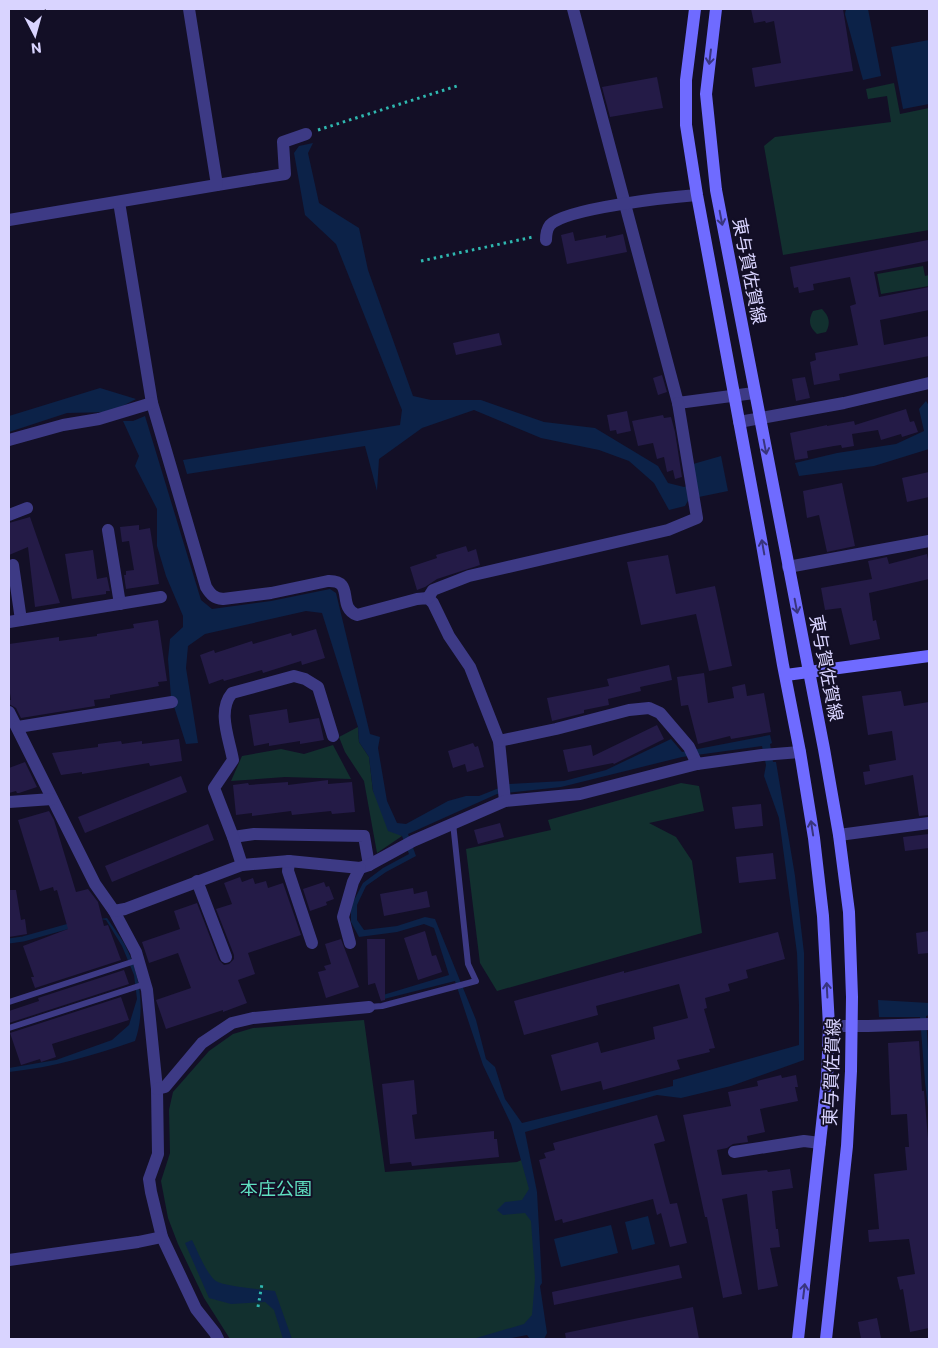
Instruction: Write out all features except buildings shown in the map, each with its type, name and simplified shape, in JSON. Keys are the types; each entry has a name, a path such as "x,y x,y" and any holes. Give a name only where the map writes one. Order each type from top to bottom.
{"main road":[{"name":"東与賀佐賀線","path":"695,9 686,80 686,125 697,195 800,752 814,838 823,916 828,1026 827,1079 798,1339"},
{"name":"東与賀佐賀線","path":"716,9 706,94 716,190 809,672 839,835 849,912 852,997 847,1146 826,1339"},
{"path":"786,675 929,656"}],"street":[{"path":"189,9 217,185"},
{"path":"428,598 433,590 469,576 668,530 697,518 678,403 573,9"},
{"path":"9,220 285,174 283,142 306,134"},
{"path":"546,237 550,226 561,218 626,203 697,195"},
{"path":"119,202 152,403 206,587 210,595 223,599 271,593 337,581 344,588 348,607 352,613 357,615 418,598 428,598 433,603 449,636 470,667 498,741 504,794"},
{"path":"739,422 844,403 929,383"},
{"path":"678,403 754,393"},
{"path":"9,440 62,425 99,419 152,403"},
{"path":"9,515 27,508"},
{"path":"108,530 120,604"},
{"path":"788,568 929,541"},
{"path":"13,565 15,621 161,597"},
{"path":"242,865 214,788 233,760 224,714 226,700 232,693 294,676 305,679 318,687 333,736"},
{"path":"18,727 172,702"},
{"path":"498,741 556,729 629,710 649,708 660,713 693,756"},
{"path":"9,712 95,884 114,911 136,952 146,984 157,1089 158,1154 149,1178 162,1237 196,1309 218,1339"},
{"path":"350,943 343,917 353,882 365,866 413,841 453,824 504,794 580,794 693,756 762,755 800,752"},
{"path":"9,802 52,799"},
{"path":"839,835 929,823"},
{"path":"233,836 254,834 364,836 365,866"},
{"path":"114,911 125,909 242,865 290,861 365,866"},
{"path":"290,861 288,871 312,943"},
{"path":"197,881 226,957"},
{"path":"157,1089 165,1087 202,1043 232,1023 252,1018 369,1007"},
{"path":"828,1026 924,1025"},
{"path":"734,1152 804,1141 820,1143"},
{"path":"9,1260 162,1237"}],"lane":[{"path":"369,1007 382,1006 476,981 468,964 453,824"},
{"path":"9,1002 138,960"},
{"path":"9,1028 146,984"}],"path":[{"path":"306,134 457,86"},
{"path":"422,261 546,237"},
{"path":"258,1307 262,1284"}],"green space":[{"path":"894,83 900,114 929,108 929,230 783,255 764,146 775,137 891,122 887,96 868,99 866,89"},
{"path":"923,266 925,276 929,275 929,286 881,294 877,274"},
{"path":"822,309 828,317 829,323 826,332 817,334 812,329 810,317 813,311"},
{"path":"358,727 359,742 369,757 373,791 402,836 377,853 364,781 345,752 339,737"},
{"path":"333,745 351,779 285,777 231,781 242,756 281,749 304,754"},
{"path":"681,783 699,786 704,811 649,823 676,837 692,861 702,933 497,991 480,963 466,849 551,830 548,820"},
{"name":"本庄公園","path":"364,1020 385,1172 517,1162 526,1158 535,1207 539,1283 534,1329 491,1339 230,1339 204,1298 178,1244 168,1218 161,1181 170,1153 169,1110 173,1092 209,1051 233,1034 253,1028"}],"water":[{"path":"846,9 868,9 881,76 863,80 845,14"},
{"path":"929,40 929,104 903,109 891,47"},
{"path":"313,143 308,153 319,203 359,228 368,270 413,396 431,400 481,400 544,422 595,428 658,466 668,483 684,487 696,483 693,464 721,456 728,491 689,499 685,506 669,510 654,483 629,461 599,450 541,438 474,410 422,428 379,459 377,491 365,446 187,474 183,460 400,425 402,410 336,244 305,215 294,153 299,146"},
{"path":"100,388 136,399 111,412 67,413 9,432 9,416"},
{"path":"926,401 929,406 929,449 874,466 799,476 795,463 837,453 896,444 924,431 919,409"},
{"path":"145,416 201,600 212,609 271,601 330,589 336,593 370,734 380,737 378,748 387,801 397,823 406,824 448,801 466,796 479,796 509,784 564,781 606,770 671,739 682,752 770,735 773,762 776,762 795,876 804,953 804,1060 731,1086 681,1098 657,1095 525,1132 537,1192 542,1283 540,1286 547,1333 544,1339 530,1339 527,1335 507,1339 473,1339 524,1324 532,1315 535,1279 531,1221 525,1213 503,1215 497,1210 505,1202 522,1200 529,1189 511,1124 483,1065 455,981 384,999 383,995 449,975 434,928 424,924 397,932 359,937 351,922 351,906 363,883 383,868 409,854 402,836 388,831 373,791 369,757 359,742 358,727 322,613 306,611 205,634 188,646 186,668 198,743 186,744 171,697 168,659 170,639 183,627 183,616 166,576 157,546 157,509 135,466 139,456 123,421 133,421","holes":["762,746 766,765 764,776 779,818 797,953 799,1045 673,1080 673,1086 522,1123 505,1099 495,1067 486,1059 476,1020 435,919 425,917 397,926 364,930 357,920 357,905 366,886 386,872 416,856 408,834 497,794 561,787 682,757"]},
{"path":"107,918 125,945 138,980 141,1005 135,1041 73,1060 9,1072 9,1068 56,1060 112,1040 129,1025 137,999 134,975 122,946 106,920 100,919"},
{"path":"878,1000 929,1003 929,1015 926,1016 929,1116 920,1017 879,1017"},
{"path":"648,1216 655,1244 632,1250 625,1222"},
{"path":"611,1225 618,1253 561,1267 554,1239"},
{"path":"192,1240 206,1268 216,1281 235,1286 275,1291 292,1339 283,1339 274,1310 265,1302 231,1304 209,1298 185,1243"}],"waterway":[{"path":"9,941 73,925"}]}
